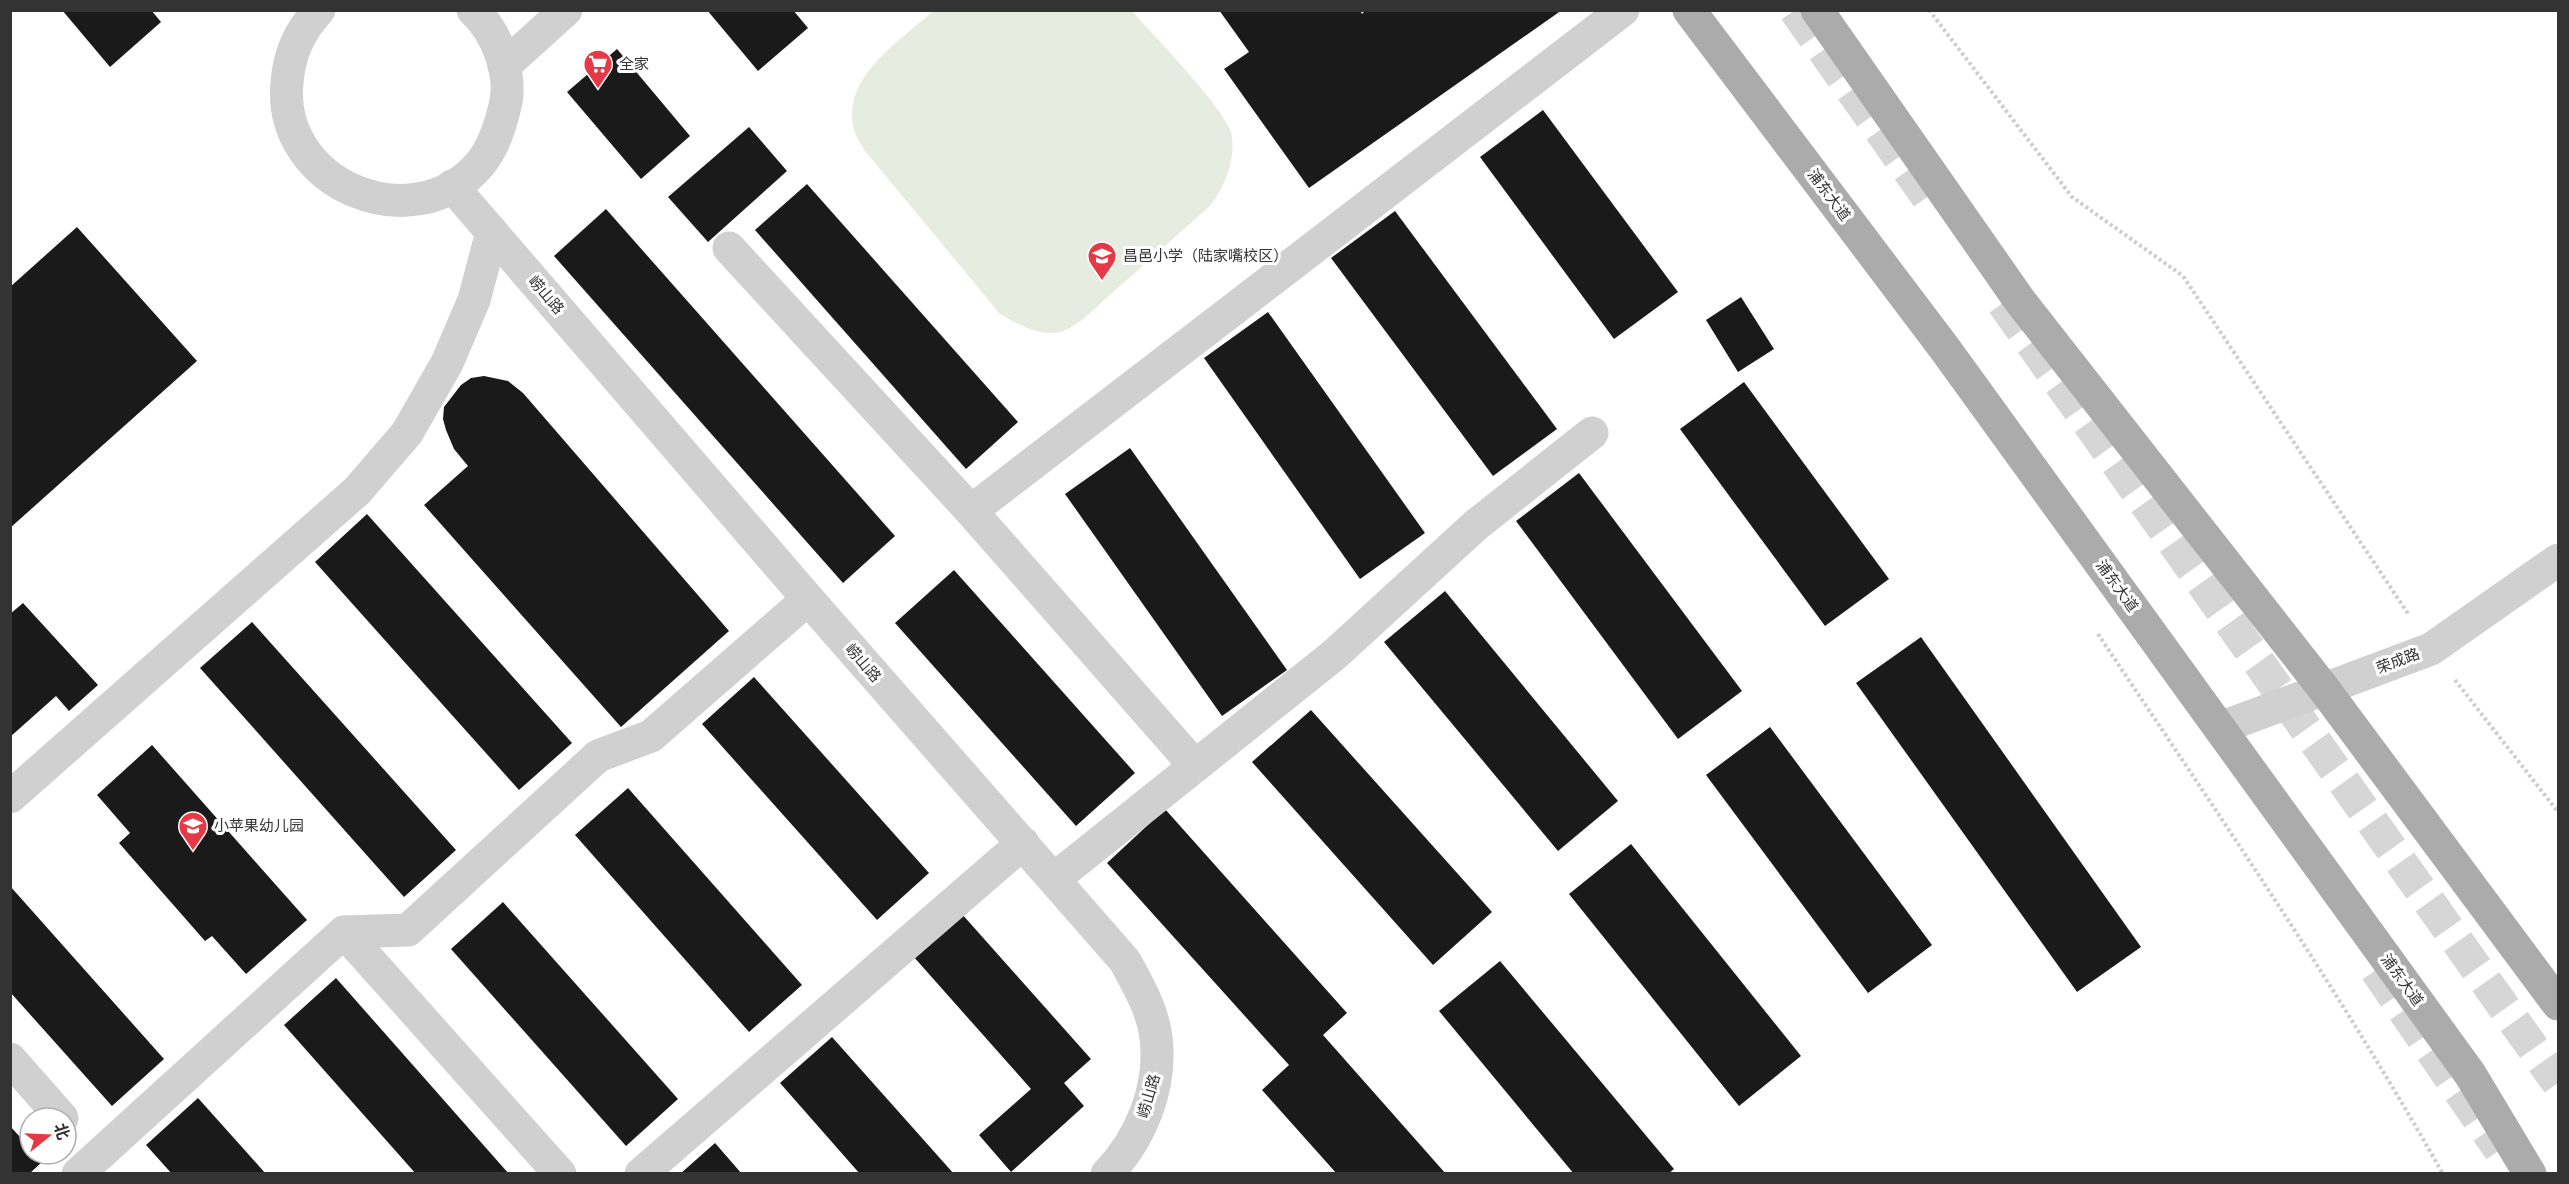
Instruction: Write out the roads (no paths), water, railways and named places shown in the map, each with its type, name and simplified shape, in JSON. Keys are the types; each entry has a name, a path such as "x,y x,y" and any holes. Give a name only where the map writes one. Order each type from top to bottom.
{"main road":[{"name":"浦东大道","path":"1689,10 1945,349 2220,728 2470,1074 2530,1173"},
{"path":"1817,10 2020,301 2324,689 2559,1004"}],"street":[{"path":"318,11 304,26 289,60 285,98 294,134 314,166 344,188 379,200 417,200 452,186 479,165 498,135 507,101 504,66 496,40 473,10"},
{"path":"504,66 566,10"},
{"path":"971,511 1623,10"},
{"name":"崂山路","path":"452,186 808,599 1125,961 1146,999 1156,1037 1157,1072 1149,1105 1135,1140 1107,1173"},
{"path":"10,797 357,491 407,433 452,352 474,300 492,232"},
{"path":"729,248 971,511 1195,766"},
{"path":"1054,879 1334,655 1476,525 1592,433"},
{"name":"荣成路","path":"2220,728 2431,648 2559,560"},
{"path":"78,1141 95,1168 344,932 408,930 598,756 651,736 808,599"},
{"path":"641,1173 1023,843"},
{"path":"344,932 560,1173"},
{"path":"10,1059 51,1106"}],"tunnel":[{"path":"1795,10 1936,209"},
{"path":"2003,303 2558,1083"},
{"path":"2376,970 2500,1150"}],"place":[{"name":"全家","path":"598,90"},
{"name":"昌邑小学（陆家嘴校区）","path":"1102,282"},
{"name":"小苹果幼儿园","path":"193,852"}]}
